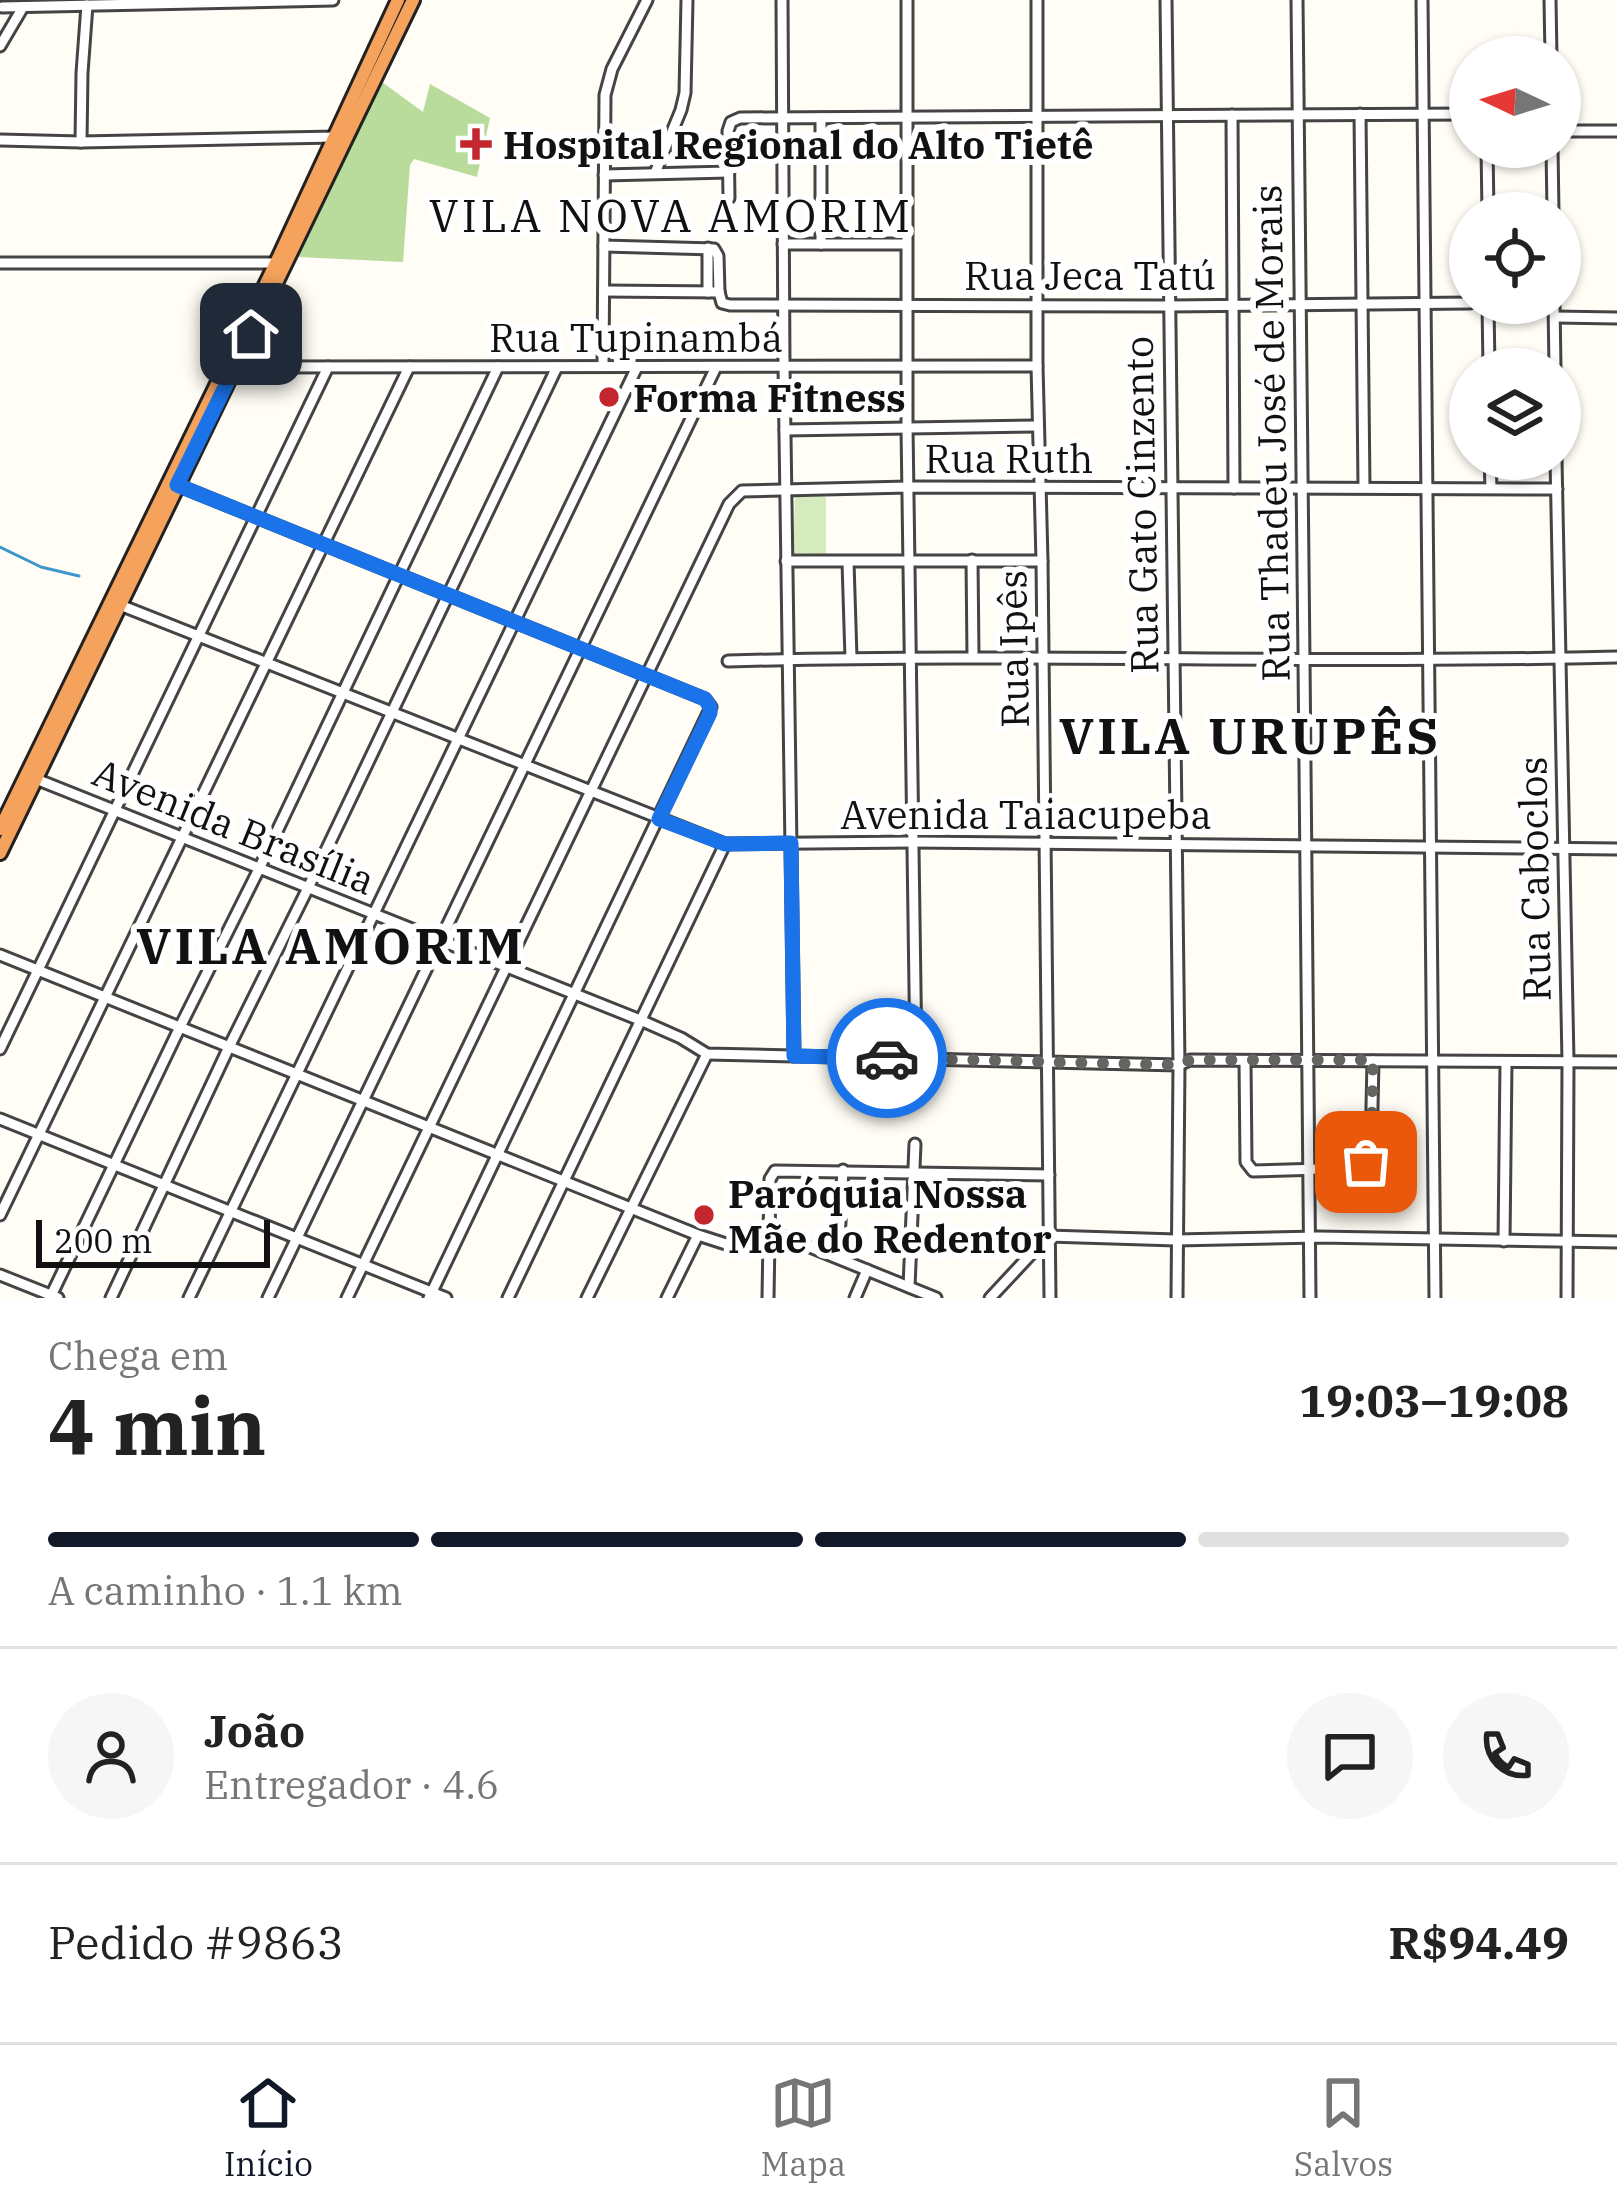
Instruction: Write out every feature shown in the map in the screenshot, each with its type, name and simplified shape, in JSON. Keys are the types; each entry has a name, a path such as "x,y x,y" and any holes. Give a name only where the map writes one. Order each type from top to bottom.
{"highway":[{"path":"0,829 120,605 276,263 405,2"},
{"path":"0,853 31,777 213,390 230,367 405,2"},
{"path":"202,431 213,390"}],"street":[{"path":"2,7 333,0"},
{"path":"603,366 607,83 646,0"},
{"path":"655,173 686,93 687,0"},
{"path":"782,0 794,1056"},
{"path":"907,0 908,560 916,1059"},
{"name":"Rua Ipês","path":"1037,0 1036,366 1049,1062 1045,1240 1050,1298"},
{"name":"Rua Gato Cinzento","path":"1166,0 1180,1065 1177,1298"},
{"name":"Rua Thadeu José de Morais","path":"1297,0 1310,1298"},
{"path":"1422,0 1436,1298"},
{"path":"1550,0 1551,36"},
{"path":"81,142 87,4"},
{"path":"0,46 22,7"},
{"path":"1360,114 1364,487"},
{"path":"729,198 728,131 735,119 1449,114"},
{"path":"1232,115 1234,488"},
{"path":"821,118 821,244"},
{"path":"1581,131 1617,131"},
{"path":"0,140 337,137"},
{"path":"604,175 729,172"},
{"path":"783,244 906,244"},
{"path":"604,246 708,248 713,292 604,291"},
{"path":"0,263 276,263"},
{"name":"Rua Jeca Tatú","path":"713,292 725,305 1449,303"},
{"path":"1581,317 1617,318"},
{"name":"Rua Tupinambá","path":"230,367 1036,366"},
{"path":"0,1049 328,367"},
{"path":"0,1215 409,367"},
{"path":"0,1275 53,1297 498,367"},
{"path":"111,1298 557,367"},
{"path":"189,1298 637,367"},
{"path":"268,1298 716,367"},
{"path":"785,430 1037,426"},
{"path":"1491,480 1491,488"},
{"name":"Rua Caboclos","path":"1557,480 1568,1061 1567,1298"},
{"path":"177,485 705,699 710,707 431,1295"},
{"name":"Rua Ruth","path":"647,675 729,504 749,489 1557,489"},
{"path":"972,560 973,656"},
{"path":"786,561 1042,561"},
{"path":"848,562 850,658"},
{"name":"Avenida Taiacupeba","path":"120,605 725,844 1617,849"},
{"path":"728,661 911,656 1617,657"},
{"path":"347,1298 647,675"},
{"name":"Avenida Brasília","path":"31,777 640,1020 707,1054 1180,1065 1190,1060 1617,1062"},
{"path":"508,1298 725,844"},
{"path":"0,955 698,1235 739,1246 768,1247"},
{"path":"587,1298 707,1054"},
{"path":"1245,1061 1248,1166 1253,1171 1356,1168 1366,1162 1371,1152 1373,1060"},
{"path":"1504,1241 1506,1061"},
{"path":"0,1119 446,1298"},
{"path":"909,1286 915,1144"},
{"path":"838,1256 843,1170"},
{"path":"767,1298 771,1173 1049,1175"},
{"path":"768,1229 936,1298"},
{"path":"667,1298 698,1235"},
{"path":"912,1244 1310,1237 1617,1242"},
{"path":"990,1298 1045,1240"},
{"path":"855,1298 867,1270"}],"green space":[{"path":"382,82 423,112 430,84 490,118 477,177 414,159 403,262 298,257"},
{"path":"795,496 826,497 826,554 793,553"}],"waterway":[{"path":"0,547 41,567 79,576"}],"way so far":[{"path":"887,1058 1180,1065 1190,1060 1373,1060 1371,1152 1366,1162"}],"place":[{"name":"Hospital Regional do Alto Tietê","path":"476,144"},
{"name":"Forma Fitness","path":"609,397"},
{"name":"Paróquia Nossa Mãe do Redentor","path":"704,1215"}],"district":[{"name":"VILA NOVA AMORIM","path":"671,215"},
{"name":"VILA URUPÊS","path":"1250,735"},
{"name":"VILA AMORIM","path":"331,945"}],"route":[{"path":"251,334 177,485 705,699 710,713 659,819 725,844 791,843 794,1056 887,1058"}]}
